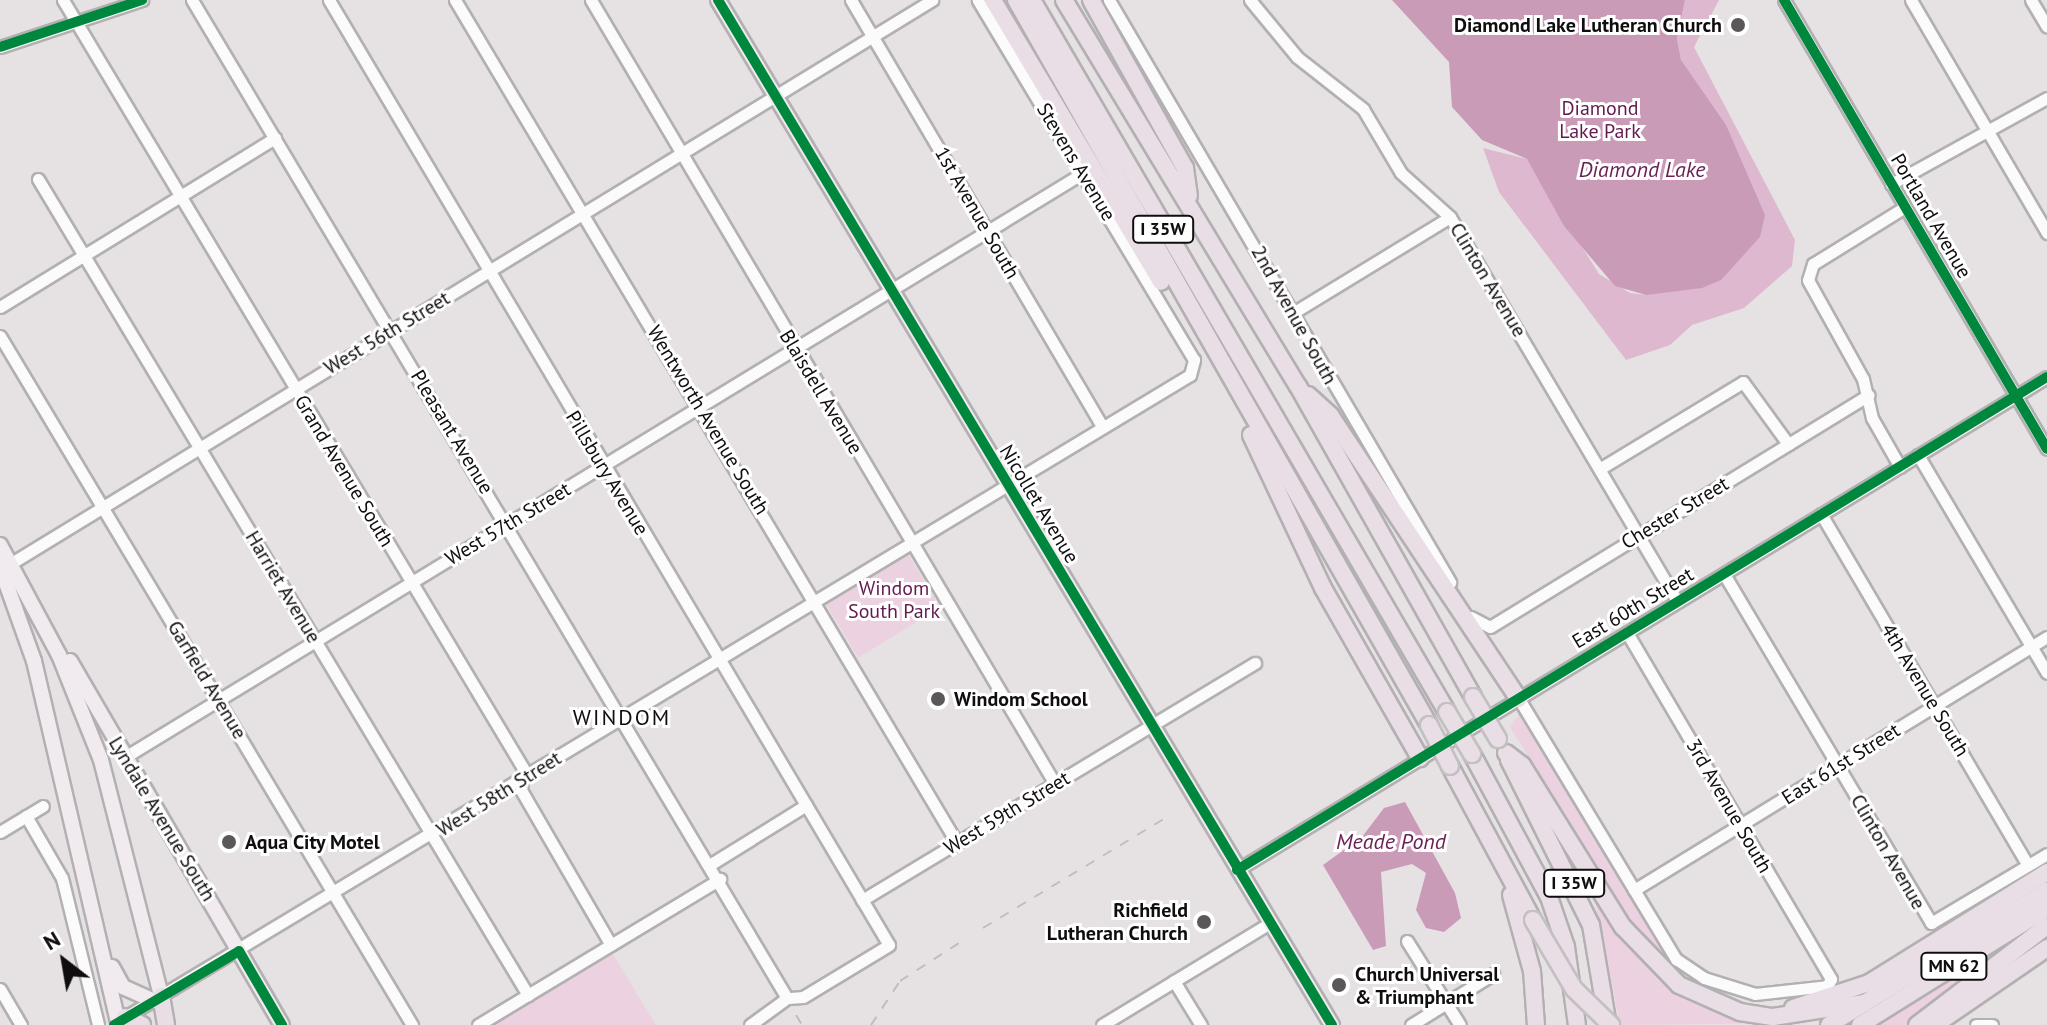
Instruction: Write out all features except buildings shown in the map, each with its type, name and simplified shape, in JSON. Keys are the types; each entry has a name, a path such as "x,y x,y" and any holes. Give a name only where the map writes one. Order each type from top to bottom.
{"highway":[{"path":"993,0 1167,291 1193,313"},
{"path":"1016,0 1429,725 1527,922 1574,989 1610,1025"},
{"name":"I 35W","path":"1032,0 1472,754 1549,897 1566,947 1577,1025"},
{"name":"I 35W","path":"1064,0 1298,386 1502,746 1591,925 1610,1025"},
{"path":"1091,0 1185,168 1190,206"},
{"path":"1298,386 1330,415 1519,699"},
{"path":"1238,392 1239,409 1323,588 1420,758"},
{"path":"1502,746 1522,765 1640,949 1679,985 1713,1002 1773,1017 1865,1003"},
{"path":"1713,1002 1785,1009 1841,996 2047,872"},
{"name":"MN 62","path":"1829,1025 2047,891"},
{"name":"MN 62","path":"1860,1025 2047,908"},
{"path":"1527,922 1536,1025"},
{"path":"1917,1025 2047,926"},
{"path":"1935,1025 2047,950"},
{"path":"1954,1025 2047,950"},
{"path":"157,998 166,1025"},
{"path":"119,1022 142,1025"}],"main road":[{"name":"Nicollet Avenue","path":"718,0 1332,1025"},
{"path":"0,545 3,567 34,661 119,1022"},
{"path":"3,567 38,615 115,802 157,998"},
{"name":"Lyndale Avenue South","path":"38,615 282,1025"},
{"path":"101,945 123,987 157,998"}],"street":[{"name":"Grand Avenue South","path":"63,0 523,768 521,781 611,945"},
{"path":"0,47 142,0"},
{"name":"Pleasant Avenue","path":"192,0 720,879"},
{"name":"Pillsbury Avenue","path":"329,0 602,466 889,945 803,997 787,998"},
{"name":"Wentworth Avenue South","path":"455,0 701,407 957,843"},
{"name":"Blaisdell Avenue","path":"591,0 679,154 1055,784"},
{"name":"1st Avenue South","path":"851,0 1103,427"},
{"name":"West 56th Street","path":"3,567 932,0"},
{"name":"Stevens Avenue","path":"978,0 1083,173 1194,366"},
{"name":"2nd Avenue South","path":"1109,0 1296,311 1297,324 1481,627"},
{"name":"Clinton Avenue","path":"1250,0 1297,57 1363,109 1401,173 1450,217 1678,602"},
{"name":"Portland Avenue","path":"1784,0 2047,449"},
{"path":"1911,0 2047,233"},
{"path":"2031,0 2047,27"},
{"path":"1891,184 1986,127 2047,98"},
{"path":"0,307 275,138"},
{"name":"West 57th Street","path":"125,757 1083,173"},
{"name":"Harriet Avenue","path":"38,179 528,995"},
{"path":"1900,467 1872,418 1869,395 1808,272 1905,207"},
{"path":"1296,311 1450,217"},
{"name":"Garfield Avenue","path":"0,336 412,1025"},
{"name":"West 58th Street","path":"119,1022 433,835 1103,427 1194,366"},
{"name":"East 60th Street","path":"1237,870 2047,377"},
{"path":"1601,468 1743,382 1788,444"},
{"name":"Chester Street","path":"1481,627 1869,395"},
{"path":"1918,455 2047,673"},
{"name":"4th Avenue South","path":"1821,514 2028,865"},
{"name":"Clinton Avenue","path":"1724,574 1931,923 2028,865"},
{"name":"3rd Avenue South","path":"1627,633 1831,979 1827,986 1786,995 1729,989 1690,971 1664,941 1634,890"},
{"name":"East 61st Street","path":"1634,890 2047,637"},
{"name":"West 59th Street","path":"862,900 1255,663"},
{"path":"1519,699 1634,890"},
{"path":"711,864 806,805"},
{"path":"0,832 43,806"},
{"path":"26,816 62,878 98,1025"},
{"path":"2028,865 2047,854"},
{"path":"478,1025 720,879 787,998 750,1025"},
{"path":"1102,1025 1270,923"},
{"path":"1407,941 1460,1025"},
{"path":"1411,1025 1493,974"},
{"path":"1174,981 1201,1025"},
{"path":"0,989 21,1025"}],"green space":[{"name":"Windom South Park","path":"908,554 940,608 858,657 826,603"},
{"path":"1519,714 1662,951 1681,973 1637,930 1510,727"},
{"path":"1593,891 1641,961 1696,1004 1749,1021 1814,1023 1620,1025"},
{"path":"2011,942 1910,1025 1879,1025"},
{"path":"613,954 656,1025 494,1025"}],"shaded area":[{"path":"1685,0 1719,0 1694,47 1795,240 1792,266 1744,308 1692,325 1670,345 1626,360 1499,192 1483,148 1527,159 1599,274 1630,293 1646,295 1765,215 1681,60 1677,39"}],"water":[{"name":"Diamond Lake","path":"1392,0 1685,0 1677,39 1681,60 1726,125 1765,215 1760,237 1721,280 1702,288 1646,295 1615,286 1564,226 1527,159 1482,140 1452,107 1449,62"},
{"name":"Meade Pond","path":"1405,802 1455,893 1461,918 1444,932 1426,928 1416,910 1426,873 1412,864 1381,872 1386,946 1373,950 1323,865 1362,837 1384,808"}],"railway":[{"path":"983,928 1164,819"},
{"path":"871,1025 900,981 959,943"},
{"path":"796,1015 802,1025"}],"cycle path":[{"path":"0,47 142,0"},
{"path":"718,0 1332,1025"},
{"path":"1784,0 2047,449"},
{"path":"1237,870 2047,377"},
{"path":"114,1025 239,951 282,1025"}],"place":[{"name":"Diamond Lake Lutheran Church","path":"1738,25"},
{"name":"Windom School","path":"938,699"},
{"name":"Aqua City Motel","path":"229,842"},
{"name":"Richfield Lutheran Church","path":"1204,922"},
{"name":"Church Universal & Triumphant","path":"1339,985"}],"district":[{"name":"WINDOM","path":"622,718"}],"park label":[{"name":"Diamond Lake Park","path":"1600,120"}]}
